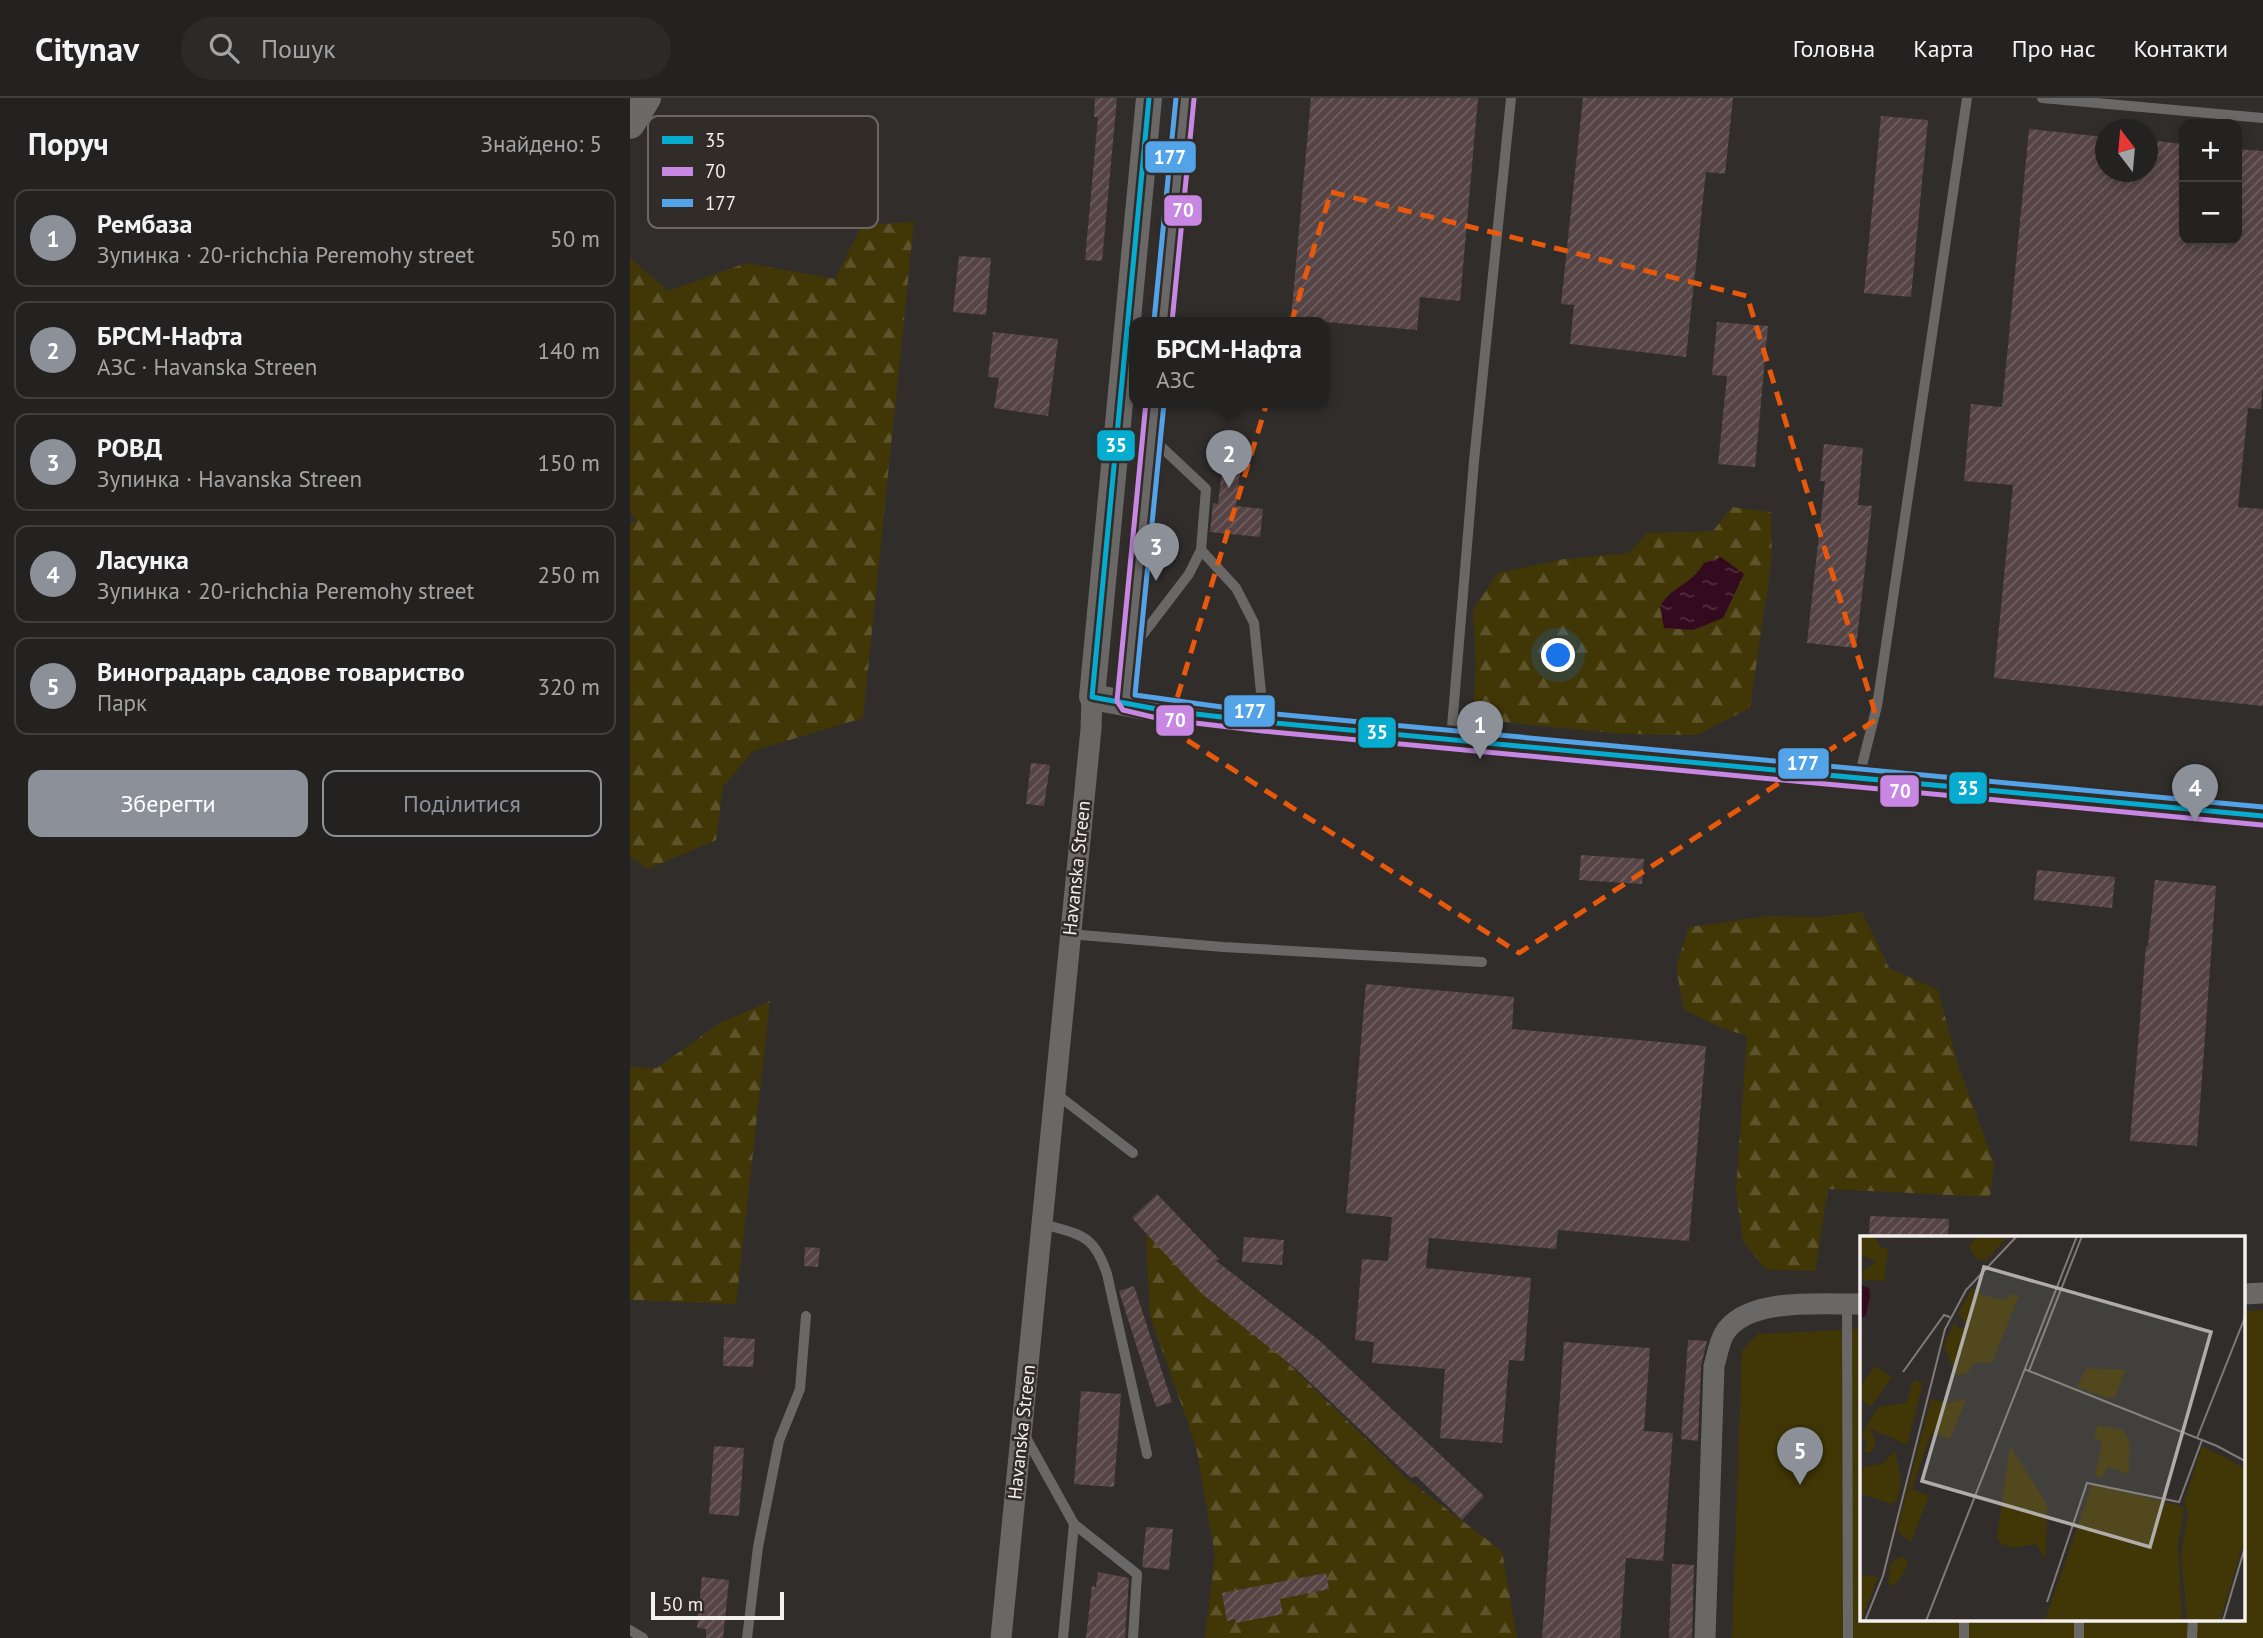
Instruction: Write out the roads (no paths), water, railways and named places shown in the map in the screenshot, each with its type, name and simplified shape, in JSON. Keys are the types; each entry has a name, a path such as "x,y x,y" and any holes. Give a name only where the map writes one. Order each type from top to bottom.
{"main road":[{"path":"630,124 646,98"}],"street":[{"name":"Havanska Streen","path":"1001,1638 1091,729 1091,697 1149,98"},
{"path":"1163,317 1185,98"},
{"path":"1126,702 1154,408"},
{"path":"1091,697 1162,710 1264,722 2263,816"},
{"path":"1705,1638 1714,1366 1724,1334 1747,1312 1780,1306 1854,1304"}],"lane":[{"path":"1451,739 1474,461 1511,98"},
{"path":"1858,778 1877,706 1967,98"},
{"path":"2042,98 2263,118"},
{"path":"1130,649 1170,601 1189,574 1201,550 1206,489 1152,438"},
{"path":"1201,550 1236,588 1254,623 1264,722"},
{"path":"1069,934 1223,947 1482,962"},
{"path":"1055,1093 1133,1153"},
{"path":"1042,1224 1080,1234 1099,1249 1147,1454"},
{"path":"1849,1638 1854,1304"},
{"path":"747,1638 758,1548 779,1441 800,1389 806,1316"},
{"path":"1021,1429 1074,1524 1137,1574 1133,1638"},
{"path":"1063,1638 1074,1524"},
{"path":"1964,1620 1964,1638"},
{"path":"2079,1620 2079,1638"},
{"path":"2192,1638 2193,1620"},
{"path":"630,1630 643,1638"}],"water":[{"path":"1721,557 1744,574 1723,618 1693,630 1664,628 1660,606 1665,599 1699,571 1704,563"}],"place":[{"name":"БРСМ-Нафта","path":"1229,488"},
{"name":"РОВД","path":"1156,581"},
{"name":"Рембаза","path":"1480,759"},
{"name":"Ласунка","path":"2195,822"},
{"name":"Виноградарь садове товариство","path":"1800,1485"}]}
